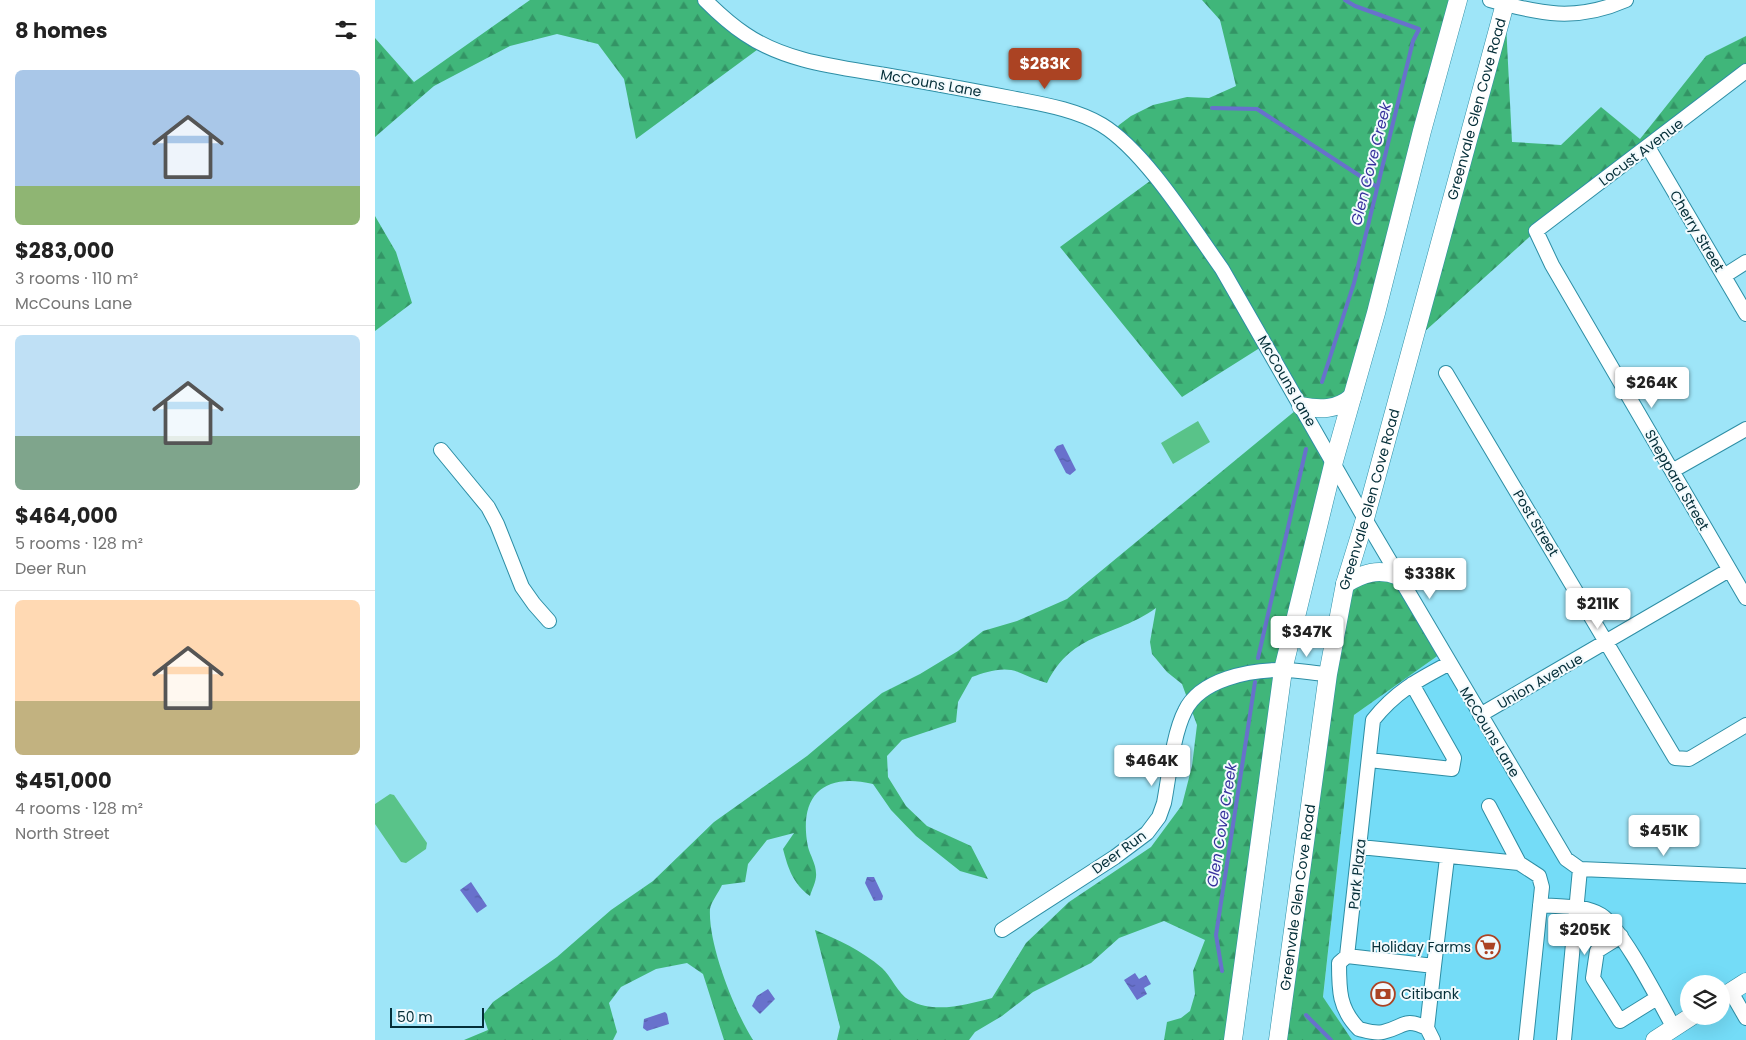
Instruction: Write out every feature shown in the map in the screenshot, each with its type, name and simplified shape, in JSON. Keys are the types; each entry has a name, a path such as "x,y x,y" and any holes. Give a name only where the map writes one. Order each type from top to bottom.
{"main road":[{"path":"1233,1040 1283,670 1334,461 1458,0"},
{"name":"Greenvale Glen Cove Road","path":"1277,1040 1328,674 1345,584 1365,519 1500,1"},
{"path":"1301,406 1329,408 1346,402 1352,397"},
{"path":"1345,584 1374,571 1382,571 1399,576"},
{"path":"1730,992 1746,982"},
{"path":"1655,1040 1680,1024"}],"street":[{"name":"McCouns Lane","path":"705,0 746,35 783,53 821,64 1043,104 1079,114 1100,124 1134,153 1222,269 1480,715 1566,859 1580,869"},
{"path":"1500,1 1536,12 1571,14 1597,10 1626,0"},
{"name":"Locust Avenue","path":"1536,231 1746,71"},
{"name":"Cherry Street","path":"1648,147 1746,314"},
{"name":"Sheppard Street","path":"1536,231 1552,266 1746,598"},
{"path":"1724,276 1746,262"},
{"name":"Post Street","path":"1447,373 1675,758 1689,760 1746,725"},
{"path":"1672,472 1746,429"},
{"path":"441,450 488,507 497,524 522,586 549,621"},
{"name":"Union Avenue","path":"1480,715 1729,570"},
{"name":"Park Plaza","path":"1430,1034 1414,1022 1406,1022 1384,1032 1359,1029 1353,1023 1339,992 1339,963 1347,956 1373,720 1389,700 1412,684 1450,663"},
{"name":"Deer Run","path":"1003,930 1115,858 1147,833 1159,817 1164,803 1184,712 1199,693 1211,686 1245,674 1283,670 1328,674"},
{"path":"1369,760 1452,769 1454,758 1412,684"},
{"path":"1489,806 1519,863"},
{"path":"1359,847 1447,858 1519,863 1539,876 1543,887 1526,1040"},
{"path":"1430,1034 1434,966 1447,858"},
{"path":"1564,1040 1580,869 1746,876"},
{"path":"1540,905 1575,908 1601,915 1621,936 1674,1028"},
{"path":"1621,936 1597,951 1593,978 1619,1021 1657,998"},
{"path":"1347,956 1434,966"},
{"path":"1730,1000 1746,1018"}],"shaded area":[{"path":"1443,652 1580,869 1746,876 1746,1040 1352,1040 1323,998 1354,715"}],"green space":[{"path":"530,0 705,0 765,44 636,139 624,79 598,44 557,34 510,46 434,86 375,137 375,38 414,82"},
{"path":"1202,0 1458,0 1352,397 1310,408 1334,461 1297,607 1230,1040 1164,1040 1167,1022 1181,1018 1190,1011 1195,994 1193,971 1205,940 1164,921 1119,938 1091,963 1033,992 1002,1016 975,1032 969,1040 837,1040 840,1027 815,930 850,946 866,956 885,971 905,997 919,1004 929,1007 950,1007 992,998 1026,943 1069,902 1151,847 1182,805 1192,766 1197,725 1182,684 1167,672 1152,654 1150,642 1156,608 1140,618 1082,644 1057,666 1047,683 1012,670 989,672 972,677 958,702 956,722 902,740 887,756 888,777 906,806 927,826 971,846 988,879 960,871 916,836 891,810 873,784 855,781 828,785 818,792 811,801 807,814 806,829 808,847 815,866 816,876 810,896 795,881 783,849 794,833 767,840 748,864 745,882 722,885 710,909 713,940 731,995 753,1040 724,1040 703,974 687,963 656,969 621,987 609,1003 617,1032 613,1040 464,1040 488,1030 483,1015 493,1002 557,957 611,910 653,881 714,822 807,756 882,693 920,674 958,651 983,631 1017,621 1067,599 1301,406 1266,344 1182,397 1060,247 1154,178 1113,133 1119,125 1131,116 1153,105 1187,97 1209,98 1236,86 1220,20"},
{"path":"1505,4 1512,142 1561,145 1601,107 1640,139 1706,56 1746,36 1746,71 1536,231 1413,342"},
{"path":"375,216 396,252 412,303 375,331"},
{"path":"1198,421 1210,442 1173,464 1161,443"},
{"path":"1397,573 1443,652 1354,715 1323,997 1352,1040 1277,1040 1345,584"},
{"path":"390,794 394,795 427,843 426,849 406,863 401,862 375,824 375,804"}],"water":[{"path":"1063,444 1076,470 1070,475 1066,473 1054,450 1057,446"},
{"path":"867,877 874,877 883,896 882,900 874,901 865,883"},
{"path":"471,882 487,906 477,913 460,890"},
{"path":"1135,973 1139,979 1146,975 1151,984 1144,988 1147,994 1137,1000 1124,980"},
{"path":"768,989 775,999 760,1014 752,1006 757,996"},
{"path":"665,1012 669,1024 647,1031 643,1028 644,1019"}],"waterway":[{"name":"Glen Cove Creek","path":"1322,382 1354,283 1413,41 1419,29 1355,6 1345,0"},
{"path":"1212,108 1257,109 1377,187"},
{"name":"Glen Cove Creek","path":"1258,658 1306,449"},
{"name":"Glen Cove Creek","path":"1222,971 1216,935 1255,682"},
{"name":"Glen Cove Creek","path":"1306,1015 1331,1040"}],"place":[{"name":"Holiday Farms","path":"1488,947"},
{"name":"Citibank","path":"1383,994"}]}
